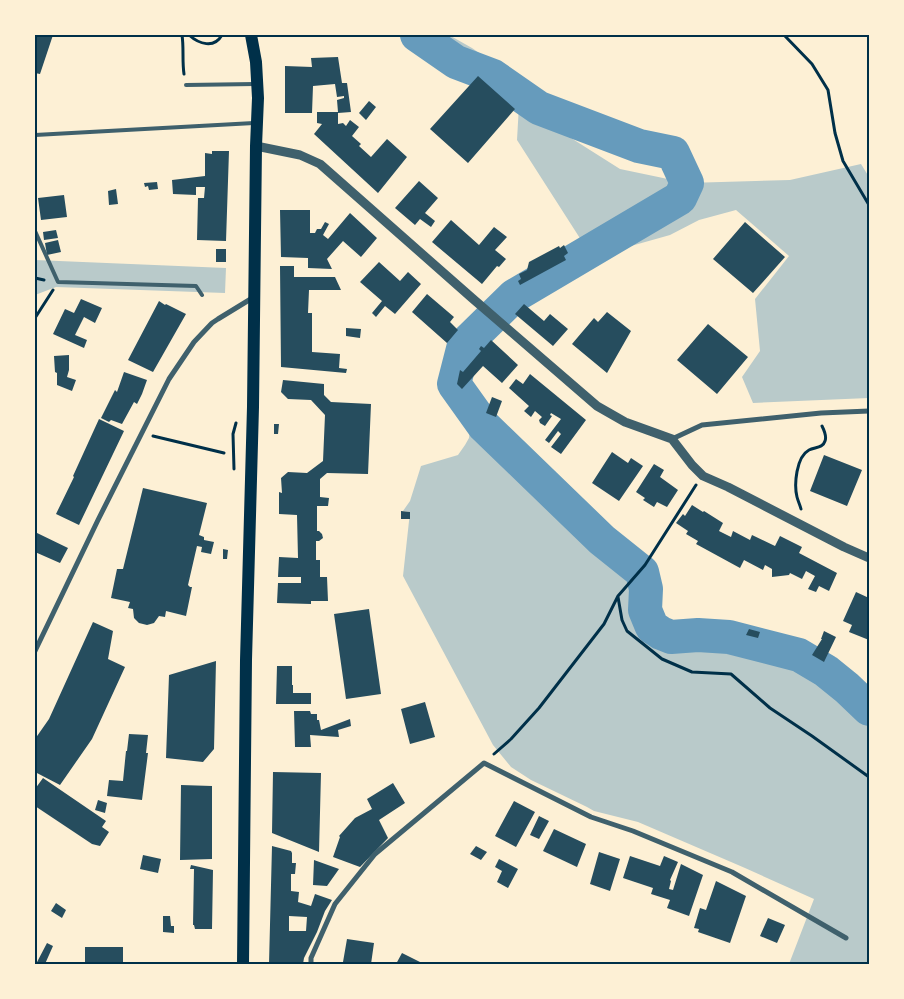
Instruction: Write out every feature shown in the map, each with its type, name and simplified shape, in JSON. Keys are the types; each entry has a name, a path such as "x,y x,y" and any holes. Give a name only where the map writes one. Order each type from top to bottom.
{"main road":[{"path":"242,964 257,123 256,62 251,35"}],"street":[{"path":"256,146 300,155 320,164 597,406 625,422 672,440 703,476 869,558"},
{"path":"35,651 168,379 194,342 218,318 254,297"},
{"path":"672,440 702,425 821,413 869,411"},
{"path":"311,964 335,904 375,854 484,763 591,817 632,831 732,872 846,938"}],"lane":[{"path":"186,85 257,84"},
{"path":"35,136 257,123"},
{"path":"35,231 58,282 196,286 202,295"}],"path":[{"path":"182,35 183,67 186,85"},
{"path":"190,35 198,42 206,44 216,42 222,35"},
{"path":"784,35 812,64 828,90 834,133 843,162 869,205"},
{"path":"35,318 58,282"},
{"path":"802,510 797,496 796,480 801,457 807,451 821,446 825,442 826,438 822,426"},
{"path":"153,436 224,454"},
{"path":"484,763 511,739 539,708 604,624 618,596 645,565 695,486"},
{"path":"618,596 622,620 627,632 662,659 692,672 731,674 770,708 869,777"}],"shaded area":[{"path":"402,35 449,35 472,48 522,83 571,138 620,169 687,183 790,180 861,164 869,177 869,398 753,403 742,377 760,351 755,299 789,256 736,210 699,220 670,235 592,257 517,140 519,105 478,75 438,61 423,53"},
{"path":"35,260 226,268 225,293 56,287 35,295"},
{"path":"470,429 479,431 605,550 637,572 640,610 648,630 658,638 669,642 707,641 734,645 778,658 796,661 810,668 835,686 869,719 869,964 789,964 814,899 638,822 594,811 531,780 511,767 493,745 403,576 410,512 403,511 410,501 421,466 458,455 469,438"}],"building":[{"path":"35,35 53,35 40,74 35,73"},
{"path":"338,57 342,83 347,83 351,112 338,113 338,124 343,123 346,126 350,120 359,127 352,136 361,144 359,146 371,157 387,139 407,157 378,193 314,134 322,124 317,123 317,112 338,112 337,100 344,98 344,96 337,97 335,84 313,86 312,113 285,113 285,66 312,67 311,58"},
{"path":"478,76 515,109 468,163 430,129"},
{"path":"369,101 376,107 366,120 359,113"},
{"path":"212,151 229,151 226,241 197,240 198,198 204,198 205,187 196,187 196,195 173,194 172,180 205,176 205,153 212,154"},
{"path":"419,181 438,198 425,213 435,221 431,227 420,219 415,225 395,208"},
{"path":"157,182 158,189 149,190 148,186 145,187 144,183"},
{"path":"116,189 118,204 109,205 108,191"},
{"path":"64,195 67,217 41,220 38,198"},
{"path":"280,210 310,210 310,233 315,233 317,229 321,229 325,222 329,224 323,235 328,239 350,213 377,238 361,257 343,241 327,259 332,269 308,268 308,258 281,257"},
{"path":"451,220 479,245 494,227 507,237 495,250 506,259 499,267 497,266 482,284 432,242"},
{"path":"745,222 785,257 753,293 713,259"},
{"path":"56,230 58,238 44,240 43,232"},
{"path":"58,240 61,252 47,255 45,243"},
{"path":"564,245 568,253 564,256 566,260 520,285 518,281 521,279 519,274 527,270 529,262"},
{"path":"216,249 226,249 226,262 216,262"},
{"path":"379,262 400,281 408,272 421,284 395,314 385,306 376,317 372,313 382,301 360,282"},
{"path":"280,266 294,266 294,277 335,277 341,290 309,290 308,313 312,313 312,352 340,354 339,368 347,369 346,373 281,367"},
{"path":"427,294 454,317 450,322 458,330 447,343 412,312"},
{"path":"81,299 102,308 95,323 84,317 75,335 87,340 84,348 53,334 65,309 74,313"},
{"path":"159,301 186,314 153,372 128,360"},
{"path":"524,304 544,321 550,314 568,329 553,346 515,314"},
{"path":"607,312 631,331 607,373 572,344 594,318 598,322"},
{"path":"708,324 748,357 717,394 677,360"},
{"path":"346,328 361,329 360,338 346,336"},
{"path":"491,340 518,365 502,383 483,366 462,389 457,384 460,370 463,372 481,351 479,349 481,346 484,348"},
{"path":"69,355 67,377 76,380 72,391 57,385 57,373 55,372 54,356"},
{"path":"124,372 147,380 137,404 134,402 122,424 111,420 109,422 101,418 115,390 117,392"},
{"path":"530,374 586,420 561,454 551,447 561,434 558,431 549,443 545,440 561,419 551,413 550,415 552,416 545,426 539,420 542,417 535,411 531,417 524,411 529,406 509,388 516,379 523,384"},
{"path":"283,380 324,384 324,395 331,402 371,404 368,474 327,473 320,479 320,497 329,498 328,506 317,506 317,531 322,534 323,538 316,541 316,560 320,560 320,577 327,577 328,601 311,601 311,604 277,603 278,583 301,583 301,577 278,577 279,557 298,558 297,515 279,514 279,492 282,493 281,478 288,472 307,473 323,461 325,415 311,400 288,399 281,392"},
{"path":"492,397 502,401 496,417 486,413"},
{"path":"99,419 124,431 79,525 56,514"},
{"path":"274,424 279,424 278,434 274,434"},
{"path":"612,452 628,463 631,458 643,466 619,501 592,483"},
{"path":"824,455 862,470 847,506 810,491"},
{"path":"654,464 664,470 660,477 678,490 667,507 657,502 654,507 643,500 645,498 636,492"},
{"path":"143,488 207,503 199,535 204,537 204,540 214,542 211,554 201,552 202,547 197,546 188,585 192,587 186,616 166,611 165,617 159,616 154,623 147,625 139,623 134,618 133,609 128,608 130,602 111,598 117,569 123,569"},
{"path":"692,505 723,523 719,531 731,537 733,531 750,540 752,535 775,546 780,536 802,547 799,553 837,573 829,591 819,586 816,592 808,589 815,576 806,571 802,579 790,573 789,575 772,577 772,569 765,565 763,570 744,560 740,568 696,544 698,541 686,534 688,531 676,523 683,514 685,516"},
{"path":"401,511 410,512 410,519 401,519"},
{"path":"35,532 68,548 60,563 35,552"},
{"path":"223,549 228,550 227,559 223,559"},
{"path":"856,592 869,598 869,640 849,632 852,625 843,621"},
{"path":"369,609 381,694 346,699 334,614"},
{"path":"93,622 113,631 108,659 125,667 92,739 60,785 35,772 35,739 49,719"},
{"path":"749,629 760,632 758,638 746,635"},
{"path":"824,631 836,637 824,662 812,655 822,639"},
{"path":"216,661 214,749 203,762 166,758 169,675"},
{"path":"277,666 292,666 293,693 311,693 311,704 276,704"},
{"path":"425,702 435,737 410,744 401,709"},
{"path":"294,711 310,711 311,714 317,714 321,730 350,719 351,726 338,730 339,737 310,735 311,747 295,747"},
{"path":"129,734 148,735 146,753 148,753 142,800 107,796 109,780 123,781"},
{"path":"273,772 321,773 319,852 272,833"},
{"path":"43,778 106,821 102,827 109,832 100,846 92,844 35,806 35,789"},
{"path":"393,783 405,803 379,820 388,838 360,867 333,857 339,836 355,818 372,809 367,799"},
{"path":"181,785 212,786 212,859 180,860"},
{"path":"98,800 107,803 105,813 95,810"},
{"path":"514,801 535,812 516,847 495,836"},
{"path":"539,816 549,821 539,839 530,835"},
{"path":"554,829 586,844 577,867 543,851"},
{"path":"272,846 291,851 292,853 292,863 296,863 295,874 291,874 291,891 299,892 298,902 311,906 315,894 332,900 325,911 303,964 269,964","holes":["289,916 307,917 306,931 289,931"]},
{"path":"476,846 487,852 481,860 470,854"},
{"path":"599,852 620,859 610,891 590,884"},
{"path":"143,855 161,859 158,873 140,869"},
{"path":"630,856 660,866 664,856 678,862 670,880 669,889 673,890 681,864 703,875 689,916 667,908 670,900 651,894 653,888 623,878"},
{"path":"499,859 518,869 508,888 497,882 502,871 495,867"},
{"path":"314,860 339,869 327,886 313,885"},
{"path":"191,865 213,870 212,929 195,929 193,925 194,869 190,869"},
{"path":"716,881 746,896 730,943 698,932 699,929 694,928 700,908 706,910"},
{"path":"56,903 66,910 62,918 51,911"},
{"path":"163,916 170,916 171,926 174,926 174,933 163,932"},
{"path":"768,918 785,925 777,943 760,936"},
{"path":"347,939 374,943 371,964 343,962"},
{"path":"47,943 53,946 45,964 36,964"},
{"path":"85,947 123,947 123,964 85,964"},
{"path":"402,953 424,964 396,964"}],"waterway":[{"path":"417,35 456,62 493,76 539,108 639,146 673,153 687,183 680,198 514,296 464,345 454,384 484,426 602,540 642,572 646,589 645,610 652,627 671,637 698,635 729,637 799,655 826,671 869,709"}]}
